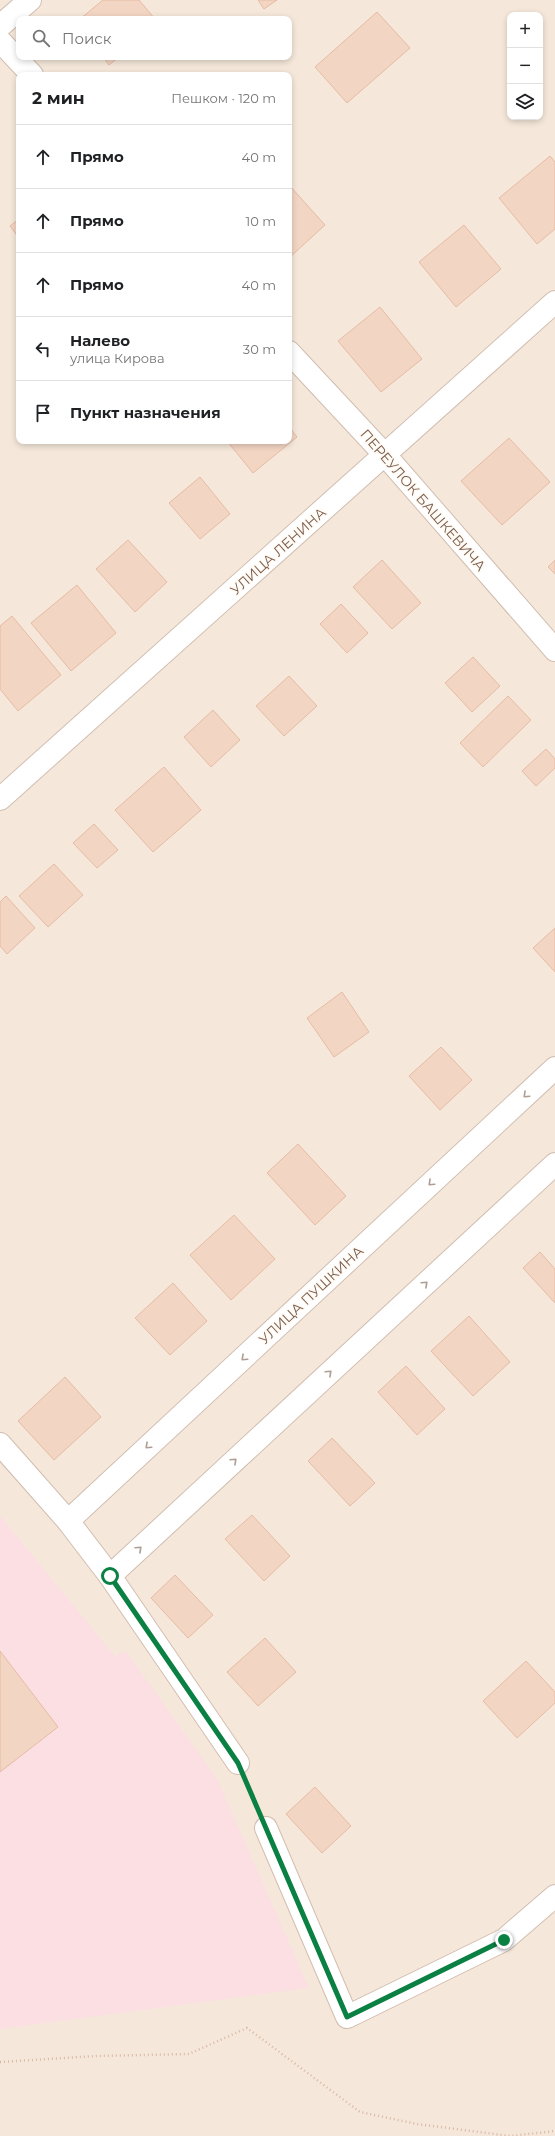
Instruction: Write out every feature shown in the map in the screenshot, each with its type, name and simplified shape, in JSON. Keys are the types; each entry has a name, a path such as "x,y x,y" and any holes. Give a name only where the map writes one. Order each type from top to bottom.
{"street":[{"path":"0,26 30,0"},
{"path":"0,41 16,58"},
{"path":"18,60 29,72"},
{"name":"УЛИЦА ЛЕНИНА","path":"0,799 555,302"},
{"name":"ПЕРЕУЛОК БАШКЕВИЧА","path":"292,355 385,455 555,650"},
{"name":"УЛИЦА ПУШКИНА","path":"68,1521 555,1068"},
{"path":"110,1576 555,1164"},
{"path":"0,1444 68,1521 110,1576 238,1763"},
{"path":"266,1828 347,2017 504,1940 555,1896"}],"path":[{"path":"238,1763 266,1828"},
{"path":"0,2062 96,2056 189,2054 247,2028 360,2112 417,2124 510,2136 555,2131"}],"shaded area":[{"path":"0,0 555,0 555,2136 0,2136"},
{"path":"0,1516 115,1656 126,1651 217,1779 309,1988 0,2029"}],"building":[{"path":"103,0 139,0 152,16 84,16"},
{"path":"258,0 277,0 264,9"},
{"path":"377,12 410,48 347,103 315,67"},
{"path":"105,60 115,60 109,65"},
{"path":"550,156 555,162 555,229 537,244 499,198"},
{"path":"292,188 325,225 292,255"},
{"path":"16,221 16,234 10,226"},
{"path":"464,225 501,269 456,307 419,262"},
{"path":"380,307 422,359 381,392 338,341"},
{"path":"292,431 297,437 292,441"},
{"path":"509,438 550,482 502,525 461,481"},
{"path":"229,444 288,444 253,473"},
{"path":"200,477 230,514 200,539 169,503"},
{"path":"128,540 167,582 135,612 96,569"},
{"path":"382,560 421,603 392,629 353,587"},
{"path":"555,560 555,574 548,567"},
{"path":"77,585 116,633 71,671 31,623"},
{"path":"341,604 368,633 347,653 320,624"},
{"path":"12,616 61,675 18,711 0,689 0,626"},
{"path":"473,657 500,686 472,712 445,683"},
{"path":"289,676 317,706 284,736 256,706"},
{"path":"508,696 531,720 483,767 460,743"},
{"path":"213,710 240,740 211,767 184,737"},
{"path":"546,749 555,759 555,768 536,786 522,771"},
{"path":"164,767 201,810 153,852 115,810"},
{"path":"94,824 118,850 97,868 73,843"},
{"path":"54,864 83,895 48,927 19,896"},
{"path":"6,896 35,928 7,954 0,946 0,902"},
{"path":"555,928 555,972 533,948"},
{"path":"342,992 369,1032 334,1057 307,1018"},
{"path":"441,1047 472,1080 440,1110 409,1076"},
{"path":"298,1144 346,1196 315,1225 267,1173"},
{"path":"234,1215 275,1259 231,1300 190,1255"},
{"path":"540,1252 555,1269 555,1303 523,1268"},
{"path":"173,1283 207,1321 170,1355 135,1318"},
{"path":"469,1316 510,1362 473,1396 431,1351"},
{"path":"406,1366 445,1409 417,1435 378,1392"},
{"path":"65,1377 101,1417 54,1460 18,1421"},
{"path":"332,1438 375,1483 350,1506 308,1461"},
{"path":"252,1515 290,1556 264,1581 225,1539"},
{"path":"175,1575 213,1615 188,1638 151,1598"},
{"path":"265,1638 296,1672 258,1706 227,1672"},
{"path":"0,1651 58,1727 0,1772"},
{"path":"526,1661 555,1692 555,1703 517,1738 483,1701"},
{"path":"315,1787 351,1826 322,1853 286,1814"}],"route":[{"path":"110,1576 238,1763 347,2017 504,1940"}]}
